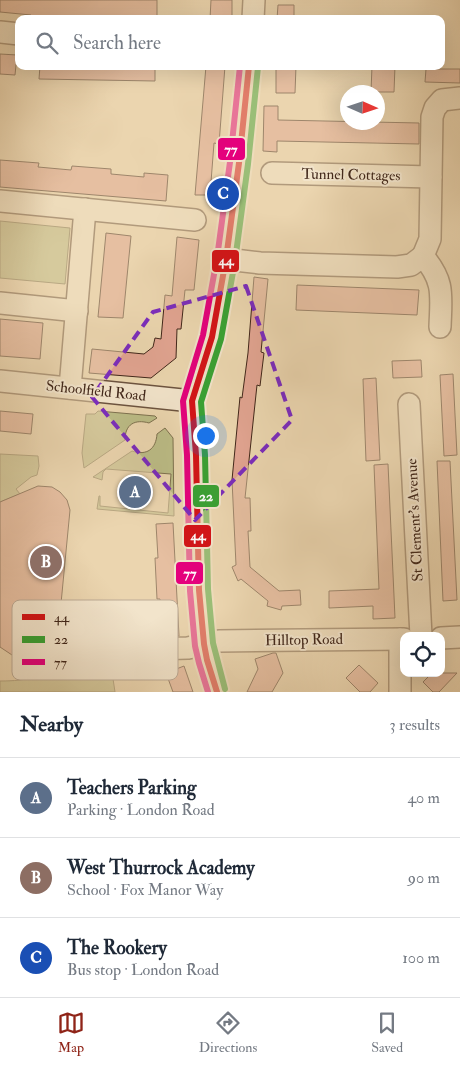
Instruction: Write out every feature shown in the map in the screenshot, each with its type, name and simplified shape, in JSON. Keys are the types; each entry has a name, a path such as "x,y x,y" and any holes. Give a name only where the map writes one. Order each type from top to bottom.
{"street":[{"path":"253,15 254,0"},
{"path":"0,32 15,34"},
{"path":"216,692 204,644 199,590 196,455 192,401 212,337 226,259 238,178 249,70"},
{"path":"226,259 260,263 410,265 423,256 430,239 432,117 435,108 442,100 460,98"},
{"name":"Tunnel Cottages","path":"272,173 430,177"},
{"path":"0,201 195,220"},
{"path":"70,388 85,209"},
{"path":"423,256 437,274 440,284 451,298 440,327"},
{"path":"0,303 76,311"},
{"name":"Schoolfield Road","path":"0,381 192,401"},
{"name":"St Clement's Avenue","path":"408,404 408,632"},
{"path":"445,638 460,637"},
{"name":"Hilltop Road","path":"178,648 219,641 400,638"},
{"name":"St Clement's Avenue","path":"400,692 402,677"}],"highlighted area":[{"path":"246,286 292,420 195,520 92,397 153,312"}],"green space":[{"path":"0,221 70,228 65,284 0,278"},
{"path":"98,411 155,416 157,418 149,423 135,422 132,424 127,430 125,440 84,468 82,453 86,414 95,414"},
{"path":"165,428 173,438 174,516 97,509 100,496 100,506 168,513 171,474 106,469 103,472 102,480 93,477 132,451 142,453 150,450 155,444 157,434"},
{"path":"0,454 38,456 39,466 37,475 31,477 16,489 20,494 0,502"},
{"path":"113,680 115,692 0,692 0,681"}],"building":[{"path":"0,0 157,0 157,15 31,15 0,12"},
{"path":"211,0 232,0 232,15 210,15"},
{"path":"278,5 294,5 294,15 277,15"},
{"path":"0,54 15,55 15,75 0,74"},
{"path":"460,69 460,83 425,82 426,70"},
{"path":"40,70 155,70 155,81 39,79"},
{"path":"206,70 225,70 219,144 214,143 210,195 195,195"},
{"path":"276,70 296,70 295,93 276,93"},
{"path":"372,70 395,70 394,92 385,92 385,85 371,85"},
{"path":"264,106 278,106 278,120 340,121 340,130 385,130 385,122 419,123 419,144 277,141 277,152 263,151"},
{"path":"0,160 39,163 38,167 71,170 72,166 111,169 111,174 144,177 144,173 168,175 166,201 0,187"},
{"path":"106,233 131,236 123,318 98,317"},
{"path":"177,237 199,240 194,290 185,290 181,329 177,329 176,358 151,378 89,373 92,349 144,354 153,347 155,338 161,339 165,295 172,296"},
{"path":"254,277 268,279 261,352 264,353 260,386 257,385 245,498 250,498 251,531 248,531 250,567 279,591 300,590 301,605 282,606 281,610 267,606 268,601 241,579 238,581 232,567 236,565 232,480 240,397 242,398 248,353"},
{"path":"297,285 419,290 417,315 296,310"},
{"path":"0,319 43,323 40,359 0,356"},
{"path":"421,360 422,377 393,378 392,361"},
{"path":"453,374 457,455 444,456 440,375"},
{"path":"376,378 380,460 366,461 363,379"},
{"path":"0,411 33,414 31,434 0,431"},
{"path":"437,461 450,461 457,600 443,601"},
{"path":"388,464 395,618 373,619 373,606 329,608 329,591 379,589 374,465"},
{"path":"38,486 52,487 67,500 70,510 61,600 12,600 12,655 0,647 0,502"},
{"path":"173,523 177,600 157,599 155,558 158,558 156,524"},
{"path":"276,653 283,673 272,692 247,692 258,669 255,659"},
{"path":"359,665 378,683 370,692 360,692 346,678"},
{"path":"184,666 193,692 173,692 169,680 178,680 178,668"},
{"path":"445,673 457,673 439,692 433,692 423,682 428,677 445,677"}],"transit line":[{"name":"77","path":"208,692 195,646 190,591 187,455 183,401 203,335 217,258 240,70"},
{"name":"44","path":"217,692 204,644 199,590 196,455 192,401 212,337 226,259 239,163 249,70"},
{"name":"22","path":"225,689 213,643 208,589 205,455 201,402 221,339 235,261 258,70"}],"place":[{"name":"The Rookery","path":"223,194"},
{"name":"Teachers Parking","path":"135,492"},
{"name":"West Thurrock Academy","path":"46,562"}]}
